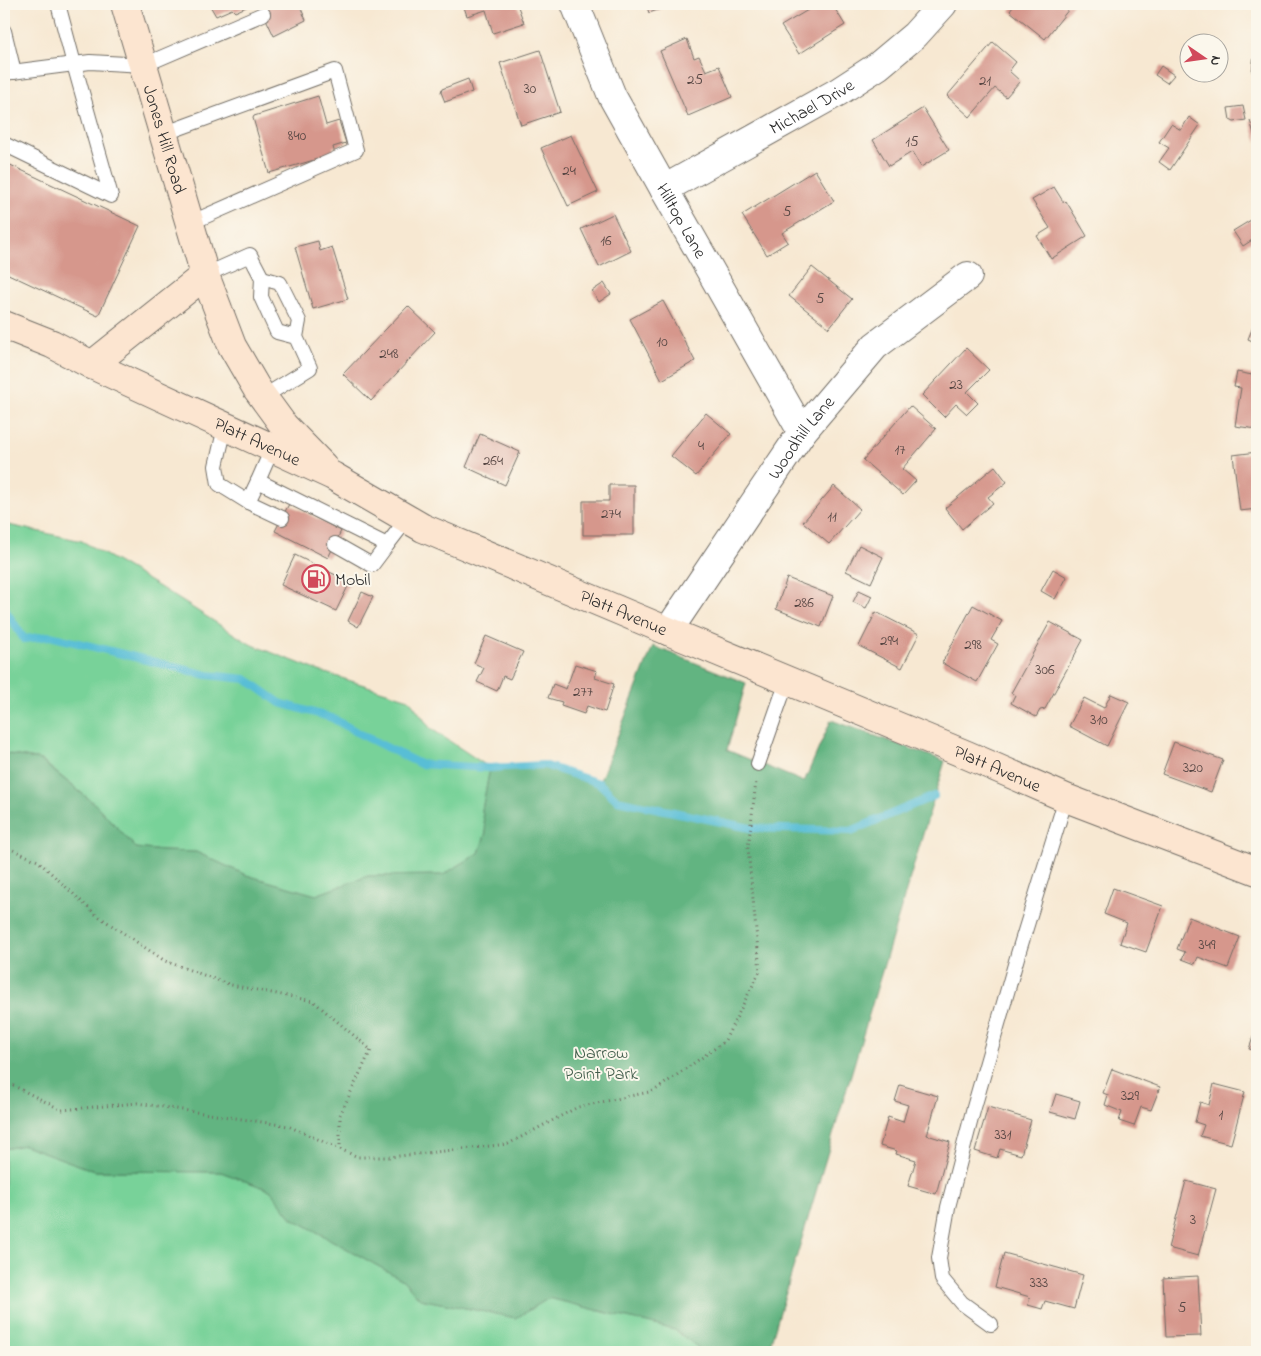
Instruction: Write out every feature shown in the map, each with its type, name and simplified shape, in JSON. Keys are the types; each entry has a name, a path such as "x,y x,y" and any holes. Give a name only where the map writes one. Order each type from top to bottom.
{"main road":[{"name":"Jones Hill Road","path":"125,4 205,275 232,346 263,397 284,426 333,476"},
{"path":"92,365 205,275"},
{"name":"Platt Avenue","path":"4,325 52,344 225,428 333,476 423,528 1066,798 1257,872"}],"street":[{"name":"Hilltop Lane","path":"575,4 612,96 802,432"},
{"name":"Michael Drive","path":"664,189 838,92 878,66 915,35 943,4"},
{"name":"Woodhill Lane","path":"668,632 802,432 875,346 968,276"}],"lane":[{"path":"4,144 111,196 58,4"},
{"path":"4,32 9,72 90,62 144,65 264,14"},
{"path":"164,134 335,71 356,150 190,223"},
{"path":"205,275 250,254 262,278 261,297 278,332 296,337"},
{"path":"262,278 280,283 299,321 296,337 310,368 263,397"},
{"path":"225,428 216,466 219,484 248,502 282,518"},
{"path":"248,502 272,449"},
{"path":"258,481 387,545"},
{"path":"335,544 372,565 407,518"},
{"path":"758,764 780,698 788,681"},
{"path":"991,1324 962,1303 942,1279 939,1258 948,1207 973,1111 1066,798"}],"path":[{"path":"4,1081 62,1110 136,1103 288,1126 358,1157 390,1157 508,1144 578,1107 654,1091 724,1042 760,971 748,848 758,764"},
{"path":"4,846 38,861 95,914 165,961 232,985 314,1001 371,1050 340,1115 340,1149"}],"green space":[{"path":"4,524 82,541 250,644 319,671 409,699 430,728 490,768 482,810 486,832 479,853 443,875 368,876 316,895 246,875 196,852 136,848 95,804 41,760 4,753"},
{"name":"Narrow Point Park","path":"653,646 746,683 727,750 804,782 831,720 945,761 768,1352 704,1352 675,1330 549,1298 516,1318 420,1299 403,1280 292,1218 270,1190 221,1172 95,1171 24,1145 4,1149 4,753 40,760 95,804 136,848 196,852 246,875 316,895 368,876 443,875 479,853 486,832 482,810 490,768 544,765 599,783"},
{"path":"24,1145 95,1171 221,1172 270,1190 292,1218 403,1280 420,1299 516,1318 549,1298 675,1330 704,1352 4,1352 4,1149"}],"building":[{"path":"209,4 253,4 235,12 232,9 216,16"},
{"path":"259,4 299,4 306,20 274,36"},
{"path":"463,4 517,4 524,23 493,33 486,10 467,16"},
{"path":"646,4 675,4 649,13"},
{"path":"811,4 832,4 845,25 799,54 781,26 813,7"},
{"path":"1015,4 1073,4 1045,39 1010,11"},
{"path":"1256,35 1257,72 1252,72"},
{"path":"687,39 694,58 699,56 706,71 719,66 732,97 688,116 660,51"},
{"path":"993,42 1016,62 1009,71 1020,81 1006,97 995,88 970,117 947,96"},
{"path":"540,50 560,112 521,125 500,63"},
{"path":"1161,66 1174,75 1167,83 1155,75"},
{"path":"468,79 472,92 445,102 441,92 442,89"},
{"path":"318,96 326,125 339,121 346,143 333,147 335,154 269,173 254,116"},
{"path":"1243,106 1246,120 1234,122 1230,120 1228,108"},
{"path":"923,108 949,150 921,167 912,152 889,166 873,140"},
{"path":"1189,117 1200,125 1170,170 1159,162 1169,148 1159,142 1171,124 1181,130"},
{"path":"1257,119 1257,143 1250,121"},
{"path":"571,135 598,192 568,206 541,148"},
{"path":"4,162 140,226 98,316 4,272"},
{"path":"815,170 834,201 782,233 788,242 767,255 742,215"},
{"path":"1054,187 1064,203 1066,201 1087,236 1051,259 1037,236 1050,228 1032,200"},
{"path":"613,214 631,251 599,267 581,229"},
{"path":"1251,220 1257,229 1257,237 1243,246 1233,231"},
{"path":"318,241 320,251 332,247 348,299 313,309 295,247"},
{"path":"812,267 852,299 829,328 789,296"},
{"path":"604,283 611,294 599,302 592,291"},
{"path":"663,301 695,361 662,380 630,319"},
{"path":"408,306 435,332 371,401 343,374"},
{"path":"1257,317 1257,343 1248,339"},
{"path":"966,348 989,370 967,392 978,403 967,414 956,404 944,417 922,395"},
{"path":"1237,372 1257,376 1257,429 1235,426 1241,388 1234,387"},
{"path":"910,406 936,429 902,469 916,481 903,495 863,460"},
{"path":"706,413 731,434 696,476 671,456"},
{"path":"480,434 520,452 505,485 466,467"},
{"path":"1257,452 1257,509 1240,511 1233,455"},
{"path":"995,466 1007,482 988,497 993,503 962,529 945,508"},
{"path":"609,485 634,485 634,535 583,535 583,501 609,501"},
{"path":"834,486 860,509 829,544 803,522"},
{"path":"289,504 341,531 328,558 275,531"},
{"path":"859,545 883,557 871,583 846,571"},
{"path":"295,555 350,582 336,611 281,585"},
{"path":"1053,569 1067,577 1055,599 1041,591"},
{"path":"787,578 833,596 821,627 776,609"},
{"path":"859,590 872,596 866,608 853,602"},
{"path":"362,592 373,597 358,627 348,621"},
{"path":"973,605 1002,621 991,640 998,644 977,682 942,663"},
{"path":"876,612 919,634 902,668 859,646"},
{"path":"1050,622 1083,640 1045,709 1040,710 1036,717 1011,703 1015,695 1011,693"},
{"path":"486,636 523,652 510,679 503,676 497,691 477,682 484,668 474,663"},
{"path":"575,664 597,671 595,678 614,684 605,712 587,706 584,714 561,706 562,702 548,698 553,684 566,689"},
{"path":"1111,694 1129,702 1107,746 1069,726 1084,698 1104,708"},
{"path":"1174,742 1223,760 1211,792 1162,774"},
{"path":"1257,746 1257,762 1253,761"},
{"path":"1113,888 1163,906 1146,952 1120,943 1127,923 1104,914"},
{"path":"1189,917 1240,937 1228,968 1198,957 1195,964 1182,959 1185,952 1177,949"},
{"path":"1257,1026 1257,1051 1249,1049"},
{"path":"1112,1069 1160,1087 1151,1110 1141,1107 1134,1126 1119,1121 1122,1112 1105,1105 1108,1095 1103,1093"},
{"path":"1214,1084 1245,1092 1231,1144 1200,1136 1204,1125 1195,1122 1200,1102 1209,1105"},
{"path":"900,1085 938,1096 927,1135 950,1142 936,1194 908,1186 916,1160 896,1154 897,1151 880,1146 888,1117 903,1122 908,1105 895,1101"},
{"path":"1056,1094 1080,1101 1075,1119 1050,1112"},
{"path":"988,1107 1031,1120 1021,1155 1000,1149 997,1158 975,1151"},
{"path":"1186,1181 1216,1189 1198,1256 1168,1248"},
{"path":"1004,1253 1083,1275 1074,1309 1045,1301 1042,1309 1028,1305 1030,1297 995,1287"},
{"path":"1198,1276 1201,1336 1166,1337 1163,1278"}],"waterway":[{"path":"4,608 24,639 50,636 207,675 246,679 280,703 332,718 420,764 490,768 544,765 599,783 617,800 750,828 851,831 934,796"}],"place":[{"name":"Mobil","path":"316,579"}]}
